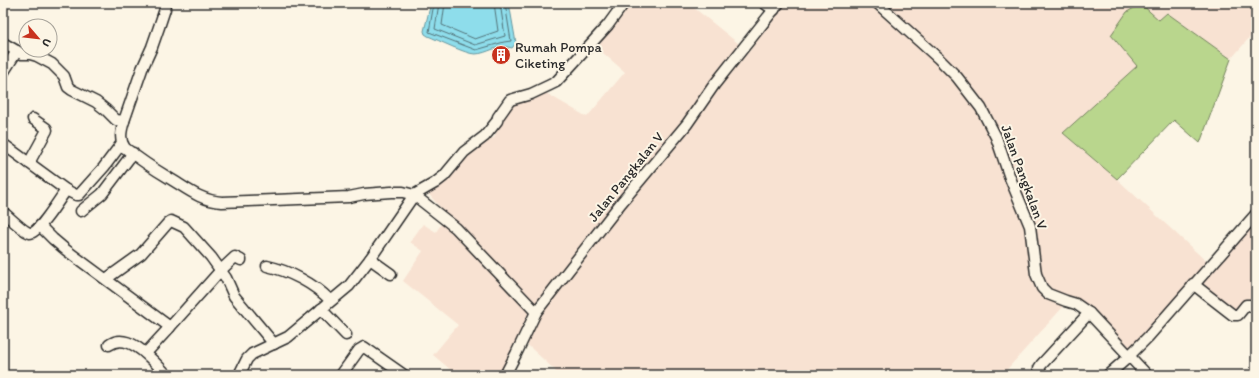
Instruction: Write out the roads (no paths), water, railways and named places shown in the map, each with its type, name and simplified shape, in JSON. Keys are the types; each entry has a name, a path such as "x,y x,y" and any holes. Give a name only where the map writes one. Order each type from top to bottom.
{"street":[{"path":"164,3 165,9 159,27 142,69 121,131 122,143 125,148 190,191 213,201 230,202 349,197 364,194 391,192 403,192 414,195 456,228 536,312"},
{"path":"239,375 247,359 252,354 288,337 348,286 370,259 414,195 436,183 444,176 464,152 484,136 497,121 498,117 510,100 531,94 556,82 608,25 624,3"},
{"path":"764,3 777,6"},
{"name":"Jalan Pangkalan V","path":"877,3 938,58 977,102 996,137 1010,178 1030,226 1036,274 1042,288 1048,294 1076,304 1090,313 1147,375"},
{"name":"Jalan Pangkalan V","path":"505,375 536,312 621,203 687,124 714,85 777,6"},
{"path":"3,43 22,54 37,56 52,64 64,76 68,87 96,102 116,120 124,121"},
{"path":"3,73 17,51"},
{"path":"29,163 47,130 33,119"},
{"path":"3,144 66,190 79,195 122,143"},
{"path":"81,211 101,196 133,153"},
{"path":"86,188 101,196"},
{"path":"3,212 26,231 30,233 34,232 66,190"},
{"path":"1108,375 1148,337 1256,214"},
{"path":"106,279 141,254 171,221 184,227 211,257 226,278 234,296 274,344"},
{"path":"40,226 57,243 170,327"},
{"path":"146,353 220,271 235,257 241,260"},
{"path":"370,259 391,274"},
{"path":"268,266 297,277 325,295 330,300"},
{"path":"1193,284 1233,315 1238,315 1246,305 1250,305 1256,309"},
{"path":"320,309 346,335"},
{"path":"1042,375 1039,368 1041,365 1090,313"},
{"path":"109,345 118,340 127,342 146,353 167,375"},
{"path":"341,375 359,350 364,347 404,375"}],"water":[{"path":"431,3 509,3 516,43 512,48 502,47 480,54 475,54 428,36 424,31"}],"place":[{"name":"Rumah Pompa Ciketing","path":"501,55"}]}
